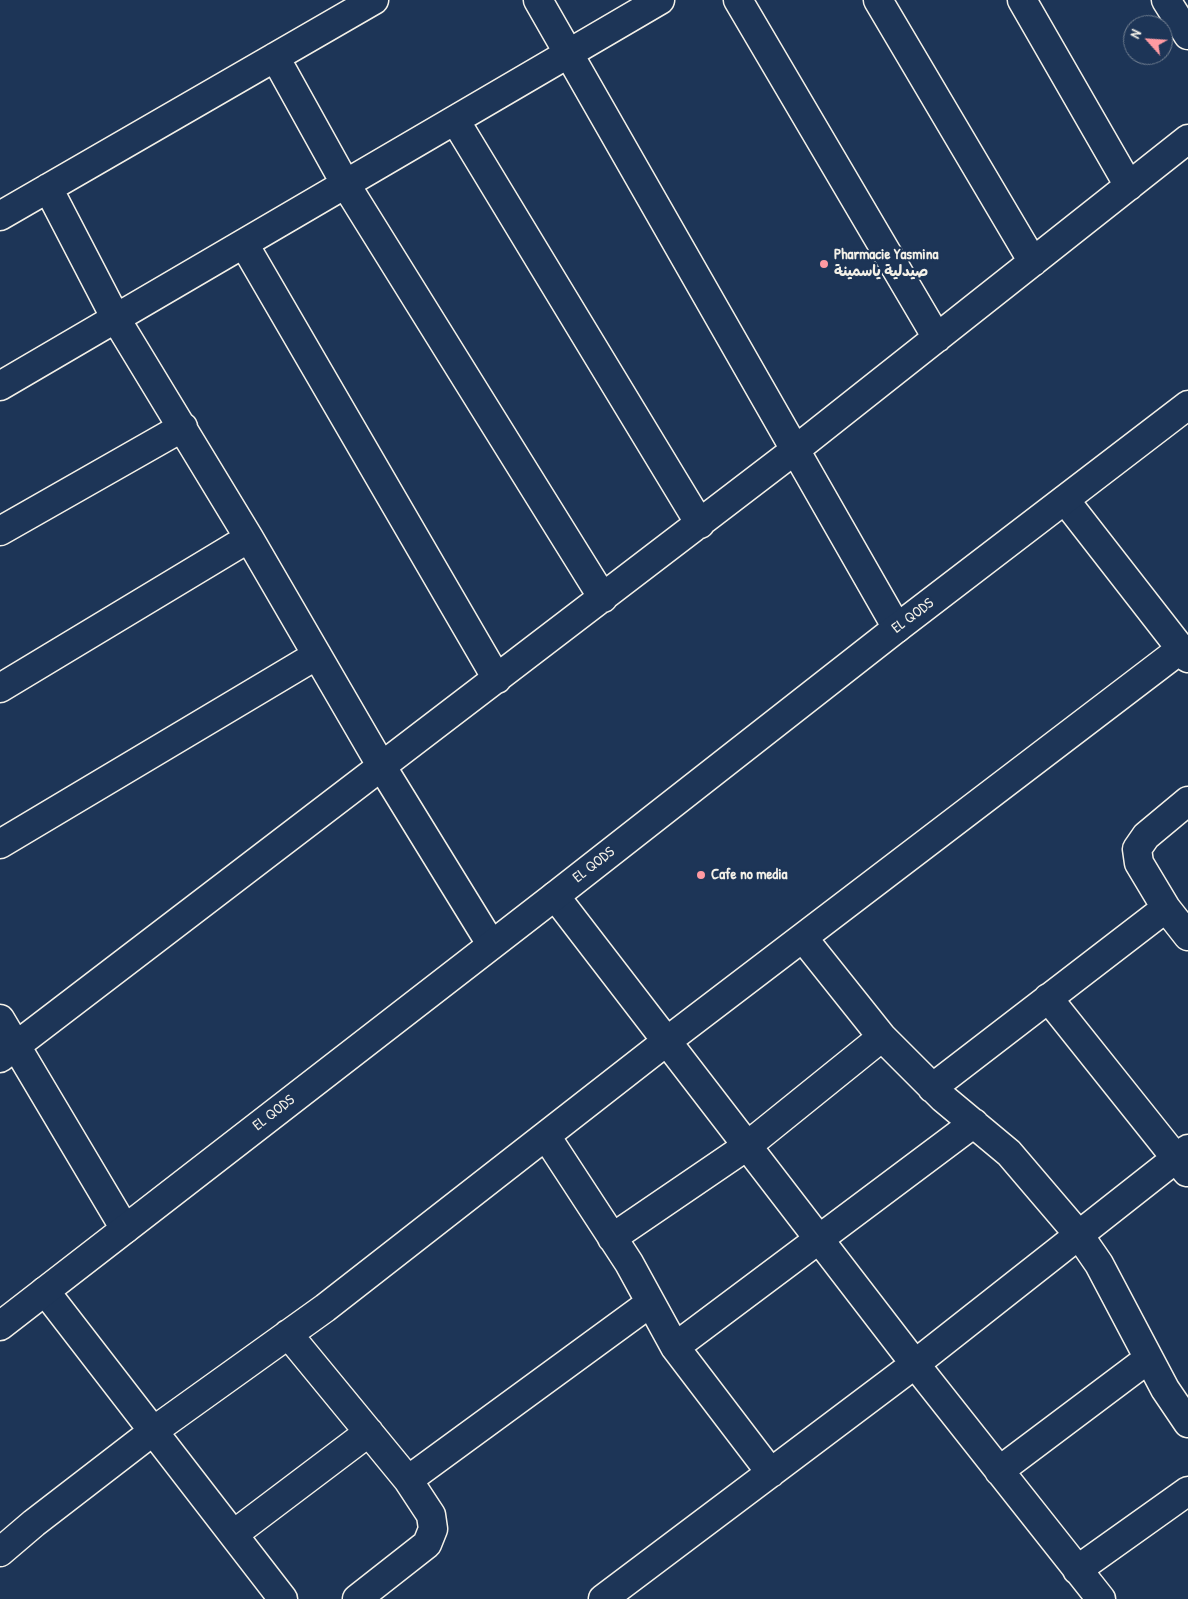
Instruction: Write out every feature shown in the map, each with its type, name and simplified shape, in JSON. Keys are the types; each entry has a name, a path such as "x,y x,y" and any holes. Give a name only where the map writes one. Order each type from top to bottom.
{"street":[{"path":"0,216 374,0"},
{"path":"538,0 897,628"},
{"path":"0,386 660,0"},
{"path":"738,0 937,338"},
{"path":"878,0 1034,262"},
{"path":"1022,0 1129,186"},
{"path":"1166,0 1188,36"},
{"path":"275,57 346,184 603,598"},
{"path":"455,120 700,524"},
{"path":"8,1051 700,524 1188,139"},
{"path":"48,188 116,319 249,538 382,768 491,944"},
{"path":"244,244 497,679"},
{"name":"EL QODS","path":"0,1326 126,1230 897,628 1188,405"},
{"path":"0,531 182,427"},
{"path":"0,1552 34,1523 152,1432 288,1334 667,1041 1185,653 1065,500"},
{"path":"0,688 249,538"},
{"path":"0,844 318,655"},
{"path":"1188,801 1146,836 1137,849 1139,862 1166,908 1188,936"},
{"path":"555,896 915,1364 1101,1599"},
{"path":"932,1088 1166,908"},
{"path":"803,938 882,1036 932,1088 1009,1153 1079,1236 1099,1264 1148,1358 1183,1407"},
{"path":"603,1599 915,1364 1079,1236 1184,1160 1048,998"},
{"path":"0,1019 8,1051 126,1230"},
{"path":"612,1238 747,1146 882,1036"},
{"path":"675,1347 974,1123"},
{"path":"546,1136 612,1238 675,1347 771,1473"},
{"path":"45,1291 152,1432 234,1534 283,1599"},
{"path":"408,1480 650,1303"},
{"path":"288,1334 408,1480 430,1515 432,1535 426,1544 357,1599"},
{"path":"999,1471 1148,1358"},
{"path":"234,1534 369,1432"},
{"path":"1077,1570 1188,1491"}],"place":[{"name":"Pharmacie Yasmina صيدلية ياسمينة","path":"824,264"},
{"name":"Cafe no media","path":"701,875"}]}
